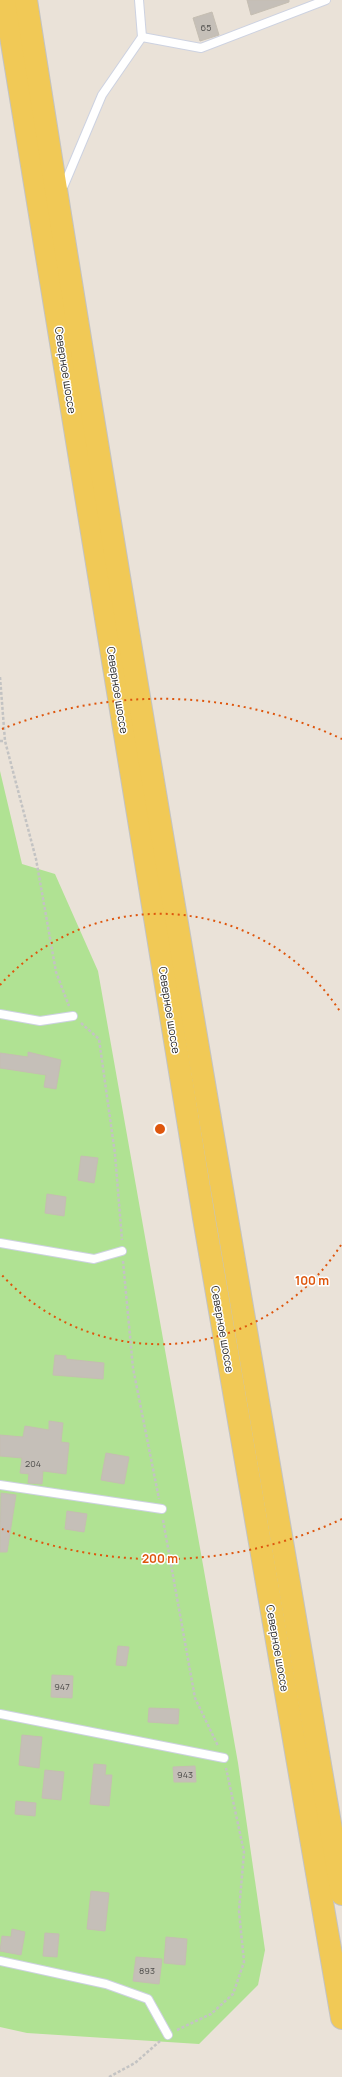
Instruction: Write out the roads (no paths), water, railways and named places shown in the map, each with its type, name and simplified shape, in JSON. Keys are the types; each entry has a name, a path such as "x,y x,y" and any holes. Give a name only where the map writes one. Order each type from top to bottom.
{"main road":[{"name":"Северное шоссе","path":"5,0 204,1218 342,2018"},
{"name":"Северное шоссе","path":"26,0 57,201 222,1192 342,1894"}],"lane":[{"path":"57,201 102,95 142,37 139,0"},
{"path":"142,37 201,48 326,0"},
{"path":"0,1014 40,1021 73,1016"},
{"path":"0,1243 94,1259 122,1252"},
{"path":"0,1485 162,1510"},
{"path":"0,1714 224,1758"},
{"path":"0,1961 106,1984 148,1999 168,2035"}]}
